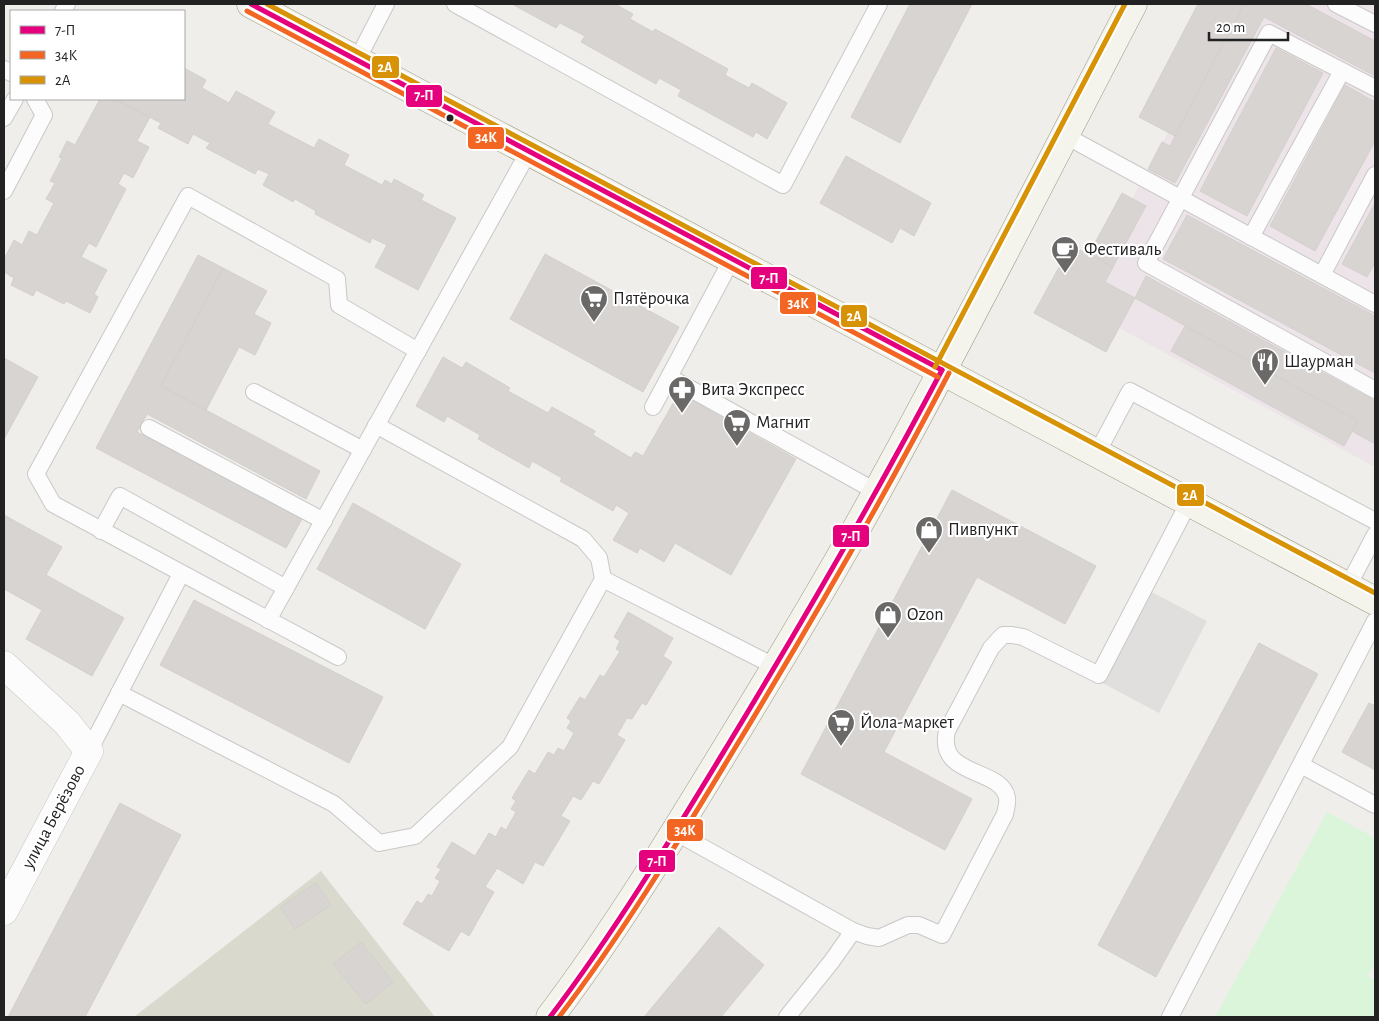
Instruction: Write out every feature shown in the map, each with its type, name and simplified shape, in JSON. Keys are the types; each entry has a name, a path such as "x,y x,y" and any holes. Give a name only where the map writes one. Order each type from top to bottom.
{"street":[{"path":"251,4 1375,601"},
{"path":"550,1017 607,938 675,832 776,667 877,492 1133,4"},
{"name":"улица Берёзово","path":"4,665 67,723 89,750 4,911"}],"lane":[{"path":"357,60 386,4"},
{"path":"455,4 783,185 879,4"},
{"path":"1336,4 1375,23"},
{"path":"1375,88 1269,33 1146,263 1375,390"},
{"path":"1251,237 1342,71"},
{"path":"4,118 13,100"},
{"path":"4,191 44,115 36,100"},
{"path":"1064,135 1375,304"},
{"path":"268,620 529,151"},
{"path":"1322,275 1375,175"},
{"path":"338,657 52,504 36,474 188,196 337,279 339,305 418,351"},
{"path":"653,407 732,259"},
{"path":"669,377 877,492"},
{"path":"1097,453 1130,391 1375,520"},
{"path":"254,392 363,450"},
{"path":"119,693 334,804 379,843 414,836 510,746 603,579 598,558 582,539 376,425"},
{"path":"149,428 324,521"},
{"path":"101,530 120,496 286,588"},
{"path":"675,832 853,931 879,938 908,925 913,925 942,935 1005,814 1007,806 1007,797 995,782 957,763 950,756 946,748 947,731 991,648 1003,635 1023,637 1098,675 1189,502"},
{"path":"1348,586 1375,535"},
{"path":"89,750 181,574"},
{"path":"603,579 776,667"},
{"path":"1170,1017 1375,621"},
{"path":"1301,765 1375,805"},
{"path":"787,1017 832,961 853,931"}],"shaded area":[{"path":"1237,4 1375,4 1375,467 1119,328 1105,282 1146,206 1132,199"},
{"path":"1138,585 1207,621 1159,713 1091,677"},
{"path":"321,871 435,1017 134,1017"}],"green space":[{"path":"1327,812 1375,838 1375,963 1368,976 1375,980 1375,1017 1215,1017"}],"building":[{"path":"512,4 615,4 633,14 630,19 653,32 655,29 728,69 725,75 749,88 752,83 787,103 767,139 756,132 753,137 678,96 681,90 659,78 656,84 581,42 585,36 560,23 556,28"},
{"path":"910,4 972,4 900,143 851,117"},
{"path":"1198,4 1244,4 1175,136 1139,117"},
{"path":"1244,4 1306,4 1375,41 1375,76 1264,17 1175,183 1148,169 1162,142 1170,146"},
{"path":"1276,48 1323,73 1247,216 1200,191"},
{"path":"185,69 206,80 202,88 229,103 236,91 275,112 268,124 314,148 319,139 349,155 344,165 382,185 385,180 392,184 394,179 424,195 421,200 456,218 418,290 375,267 387,245 372,238 370,243 315,214 316,211 295,199 293,202 263,185 269,174 258,169 255,174 206,148 210,143 193,134 188,144 158,128 161,123 116,100 185,100"},
{"path":"1345,85 1375,102 1375,141 1315,251 1270,226"},
{"path":"99,100 116,100 150,117 137,141 149,147 133,178 124,173 118,184 126,189 96,247 89,243 81,257 107,270 94,294 98,297 90,313 66,301 64,304 36,290 33,296 11,285 14,278 4,272 4,259 14,240 22,245 29,231 37,235 54,203 46,199 55,183 50,181 62,158 59,157 67,141 75,145"},
{"path":"846,156 931,203 914,236 900,228 892,243 820,203"},
{"path":"1122,193 1146,206 1113,267 1089,254"},
{"path":"1375,203 1375,263 1367,277 1342,264"},
{"path":"1187,215 1375,316 1375,373 1163,259"},
{"path":"1080,250 1113,267 1105,282 1135,298 1106,352 1034,313 1064,258 1073,262"},
{"name":"Пятёрочка","path":"545,254 679,327 643,392 510,319"},
{"path":"198,255 223,268 161,386 320,471 306,499 147,414 137,432 302,519 286,548 96,448"},
{"path":"223,268 267,291 254,314 271,323 255,355 239,347 206,410 161,386"},
{"path":"1146,276 1375,401 1375,444 1352,431 1358,421 1135,298"},
{"path":"1185,326 1358,421 1344,446 1171,351"},
{"path":"443,357 462,368 466,362 510,388 508,391 548,413 552,407 595,431 593,435 631,458 635,452 643,456 679,393 796,459 731,575 675,543 664,562 640,548 637,553 613,540 629,513 616,505 613,511 560,481 562,478 532,461 529,468 478,439 480,435 447,416 444,422 416,406"},
{"path":"4,358 38,377 4,439"},
{"path":"952,490 1096,566 1065,624 977,577 884,752 972,799 945,850 801,774"},
{"path":"353,503 461,564 425,629 317,569"},
{"path":"4,515 62,547 46,575 124,618 92,676 26,639 42,610 4,589"},
{"path":"194,600 383,697 349,763 160,665"},
{"path":"628,612 673,638 663,656 672,662 646,705 642,703 632,719 627,718 617,735 625,740 599,784 593,781 581,800 573,796 561,816 570,821 543,866 535,862 523,884 497,868 485,887 494,892 469,936 461,931 449,951 403,924 417,901 422,904 428,894 432,896 440,881 435,878 441,869 437,867 452,842 475,856 489,833 496,837 501,827 506,830 516,812 511,809 516,801 512,798 529,770 535,774 548,752 554,755 558,748 564,751 574,733 567,728 571,721 567,718 580,697 585,700 600,675 604,677 620,651 616,649 620,641 614,637"},
{"path":"1259,643 1318,674 1156,977 1098,945"},
{"path":"1369,703 1375,706 1375,770 1342,752"},
{"path":"120,803 181,835 85,1017 8,1017"},
{"path":"316,883 331,905 295,929 280,907"},
{"path":"719,927 764,965 721,1017 644,1017"},
{"path":"361,942 393,982 366,1004 333,964"}],"transit line":[{"name":"7-П","path":"251,4 942,370"},
{"name":"2А","path":"267,4 1375,593"},
{"name":"2А","path":"935,367 1125,4"},
{"name":"34К","path":"247,11 938,377"},
{"name":"7-П","path":"550,1017 621,917 729,743 838,558 942,370"},
{"name":"34К","path":"559,1017 606,952 650,885 763,702 872,515 949,373"}],"place":[{"name":"Фестиваль","path":"1065,274"},
{"name":"Пятёрочка","path":"594,323"},
{"name":"Шаурман","path":"1265,386"},
{"name":"Вита Экспресс","path":"682,414"},
{"name":"Магнит","path":"737,447"},
{"name":"Пивпункт","path":"929,554"},
{"name":"Ozon","path":"888,639"},
{"name":"Йола-маркет","path":"841,747"}]}
